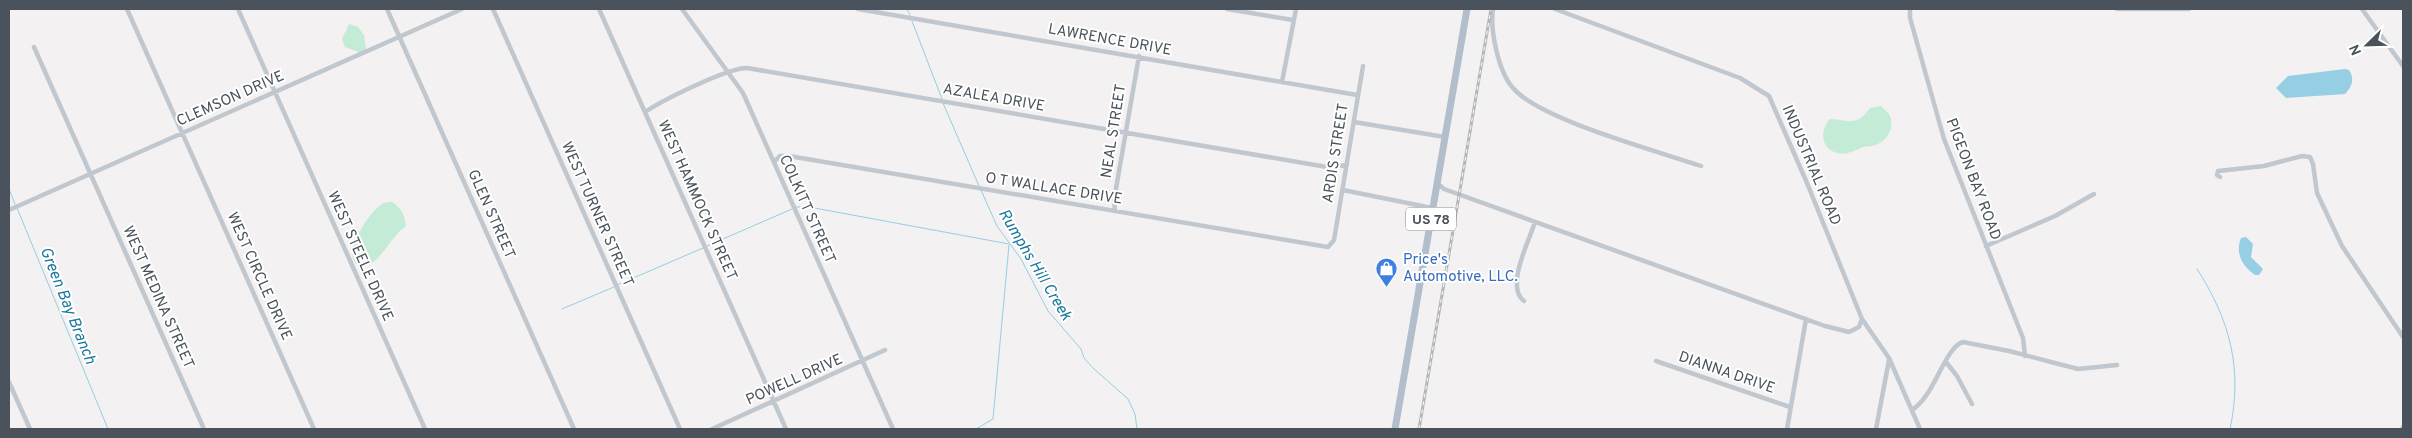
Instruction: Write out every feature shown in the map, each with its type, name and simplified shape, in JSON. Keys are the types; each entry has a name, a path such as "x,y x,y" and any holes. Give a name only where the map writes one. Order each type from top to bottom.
{"main road":[{"name":"US 78","path":"1395,429 1466,9"}],"street":[{"name":"WEST CIRCLE DRIVE","path":"127,9 314,429"},
{"name":"WEST STEELE DRIVE","path":"238,9 425,429"},
{"name":"GLEN STREET","path":"387,9 574,429"},
{"name":"CLEMSON DRIVE","path":"9,210 462,9"},
{"name":"WEST TURNER STREET","path":"493,9 680,429"},
{"name":"WEST HAMMOCK STREET","path":"599,9 786,429"},
{"name":"COLKITT STREET","path":"682,9 743,93 893,429"},
{"name":"LAWRENCE DRIVE","path":"858,9 1357,95"},
{"path":"1227,9 1294,18"},
{"path":"1282,82 1296,9"},
{"path":"1493,9 1492,35 1500,63 1512,88 1550,112 1701,166"},
{"name":"INDUSTRIAL ROAD","path":"1555,9 1740,78 1769,96 1807,183 1862,319 1889,358 1920,429"},
{"name":"PIGEON BAY ROAD","path":"1910,9 1910,18 1941,129 2023,338 2025,356"},
{"path":"2117,9 2189,9"},
{"path":"2362,9 2403,66"},
{"name":"WEST MEDINA STREET","path":"34,47 204,429"},
{"name":"NEAL STREET","path":"1115,210 1114,200 1139,56"},
{"name":"ARDIS STREET","path":"1332,243 1343,190 1363,66"},
{"name":"AZALEA DRIVE","path":"645,112 657,104 728,71 741,68 1327,167 1347,165"},
{"path":"1354,122 1445,137"},
{"name":"O T WALLACE DRIVE","path":"774,162 780,156 789,156 1115,210 1317,246 1328,246 1332,243"},
{"path":"2220,177 2217,175 2218,171 2258,167 2302,156 2310,157 2313,164 2317,193 2342,246 2403,337"},
{"path":"1437,183 1444,189 1806,319 1849,332 1859,328 1862,319"},
{"path":"1343,190 1432,208"},
{"path":"1986,246 2055,216 2094,194"},
{"path":"1524,301 1517,292 1517,280 1519,266 1535,222"},
{"path":"1787,429 1806,319"},
{"path":"1912,410 1926,398 1955,347 1963,342 2078,369 2117,365"},
{"name":"POWELL DRIVE","path":"712,429 885,350"},
{"path":"1876,429 1889,358"},
{"name":"DIANNA DRIVE","path":"1656,361 1790,407"},
{"path":"1946,362 1957,376 1972,404"},
{"path":"9,382 30,429"}],"green space":[{"path":"349,24 358,27 364,35 366,50 361,53 345,47 342,39"},
{"path":"1881,106 1891,119 1891,128 1883,141 1874,146 1863,147 1844,153 1831,151 1827,147 1823,133 1830,119 1856,120 1861,118 1870,108"},
{"path":"392,202 402,212 406,226 394,237 375,261 361,268 353,259 352,250 354,243 368,218 379,206"}],"water":[{"path":"2345,69 2351,73 2352,80 2351,86 2345,94 2286,98 2276,88 2288,76"},
{"path":"2246,237 2253,244 2251,257 2263,269 2259,275 2255,275 2246,268 2239,254 2241,238"}],"waterway":[{"name":"Rumphs Hill Creek","path":"907,9 910,15"},
{"name":"Rumphs Hill Creek","path":"912,21 942,99"},
{"name":"Rumphs Hill Creek","path":"943,103 979,186"},
{"name":"Green Bay Branch","path":"9,189 15,204"},
{"name":"Rumphs Hill Creek","path":"981,190 997,226 1021,259 1048,311 1081,349 1084,358 1093,368 1128,399 1135,414 1137,429"},
{"path":"796,207 809,207 1009,244"},
{"name":"Green Bay Branch","path":"17,208 108,429"},
{"path":"707,246 792,209"},
{"path":"976,429 993,419 1009,245"},
{"path":"617,285 703,248"},
{"path":"2197,269 2218,307 2231,346 2235,386 2230,429"},
{"path":"562,309 614,287"}],"railway":[{"path":"1419,429 1491,9"}],"place":[{"name":"Price's Automotive, LLC.","path":"1387,287"}]}
